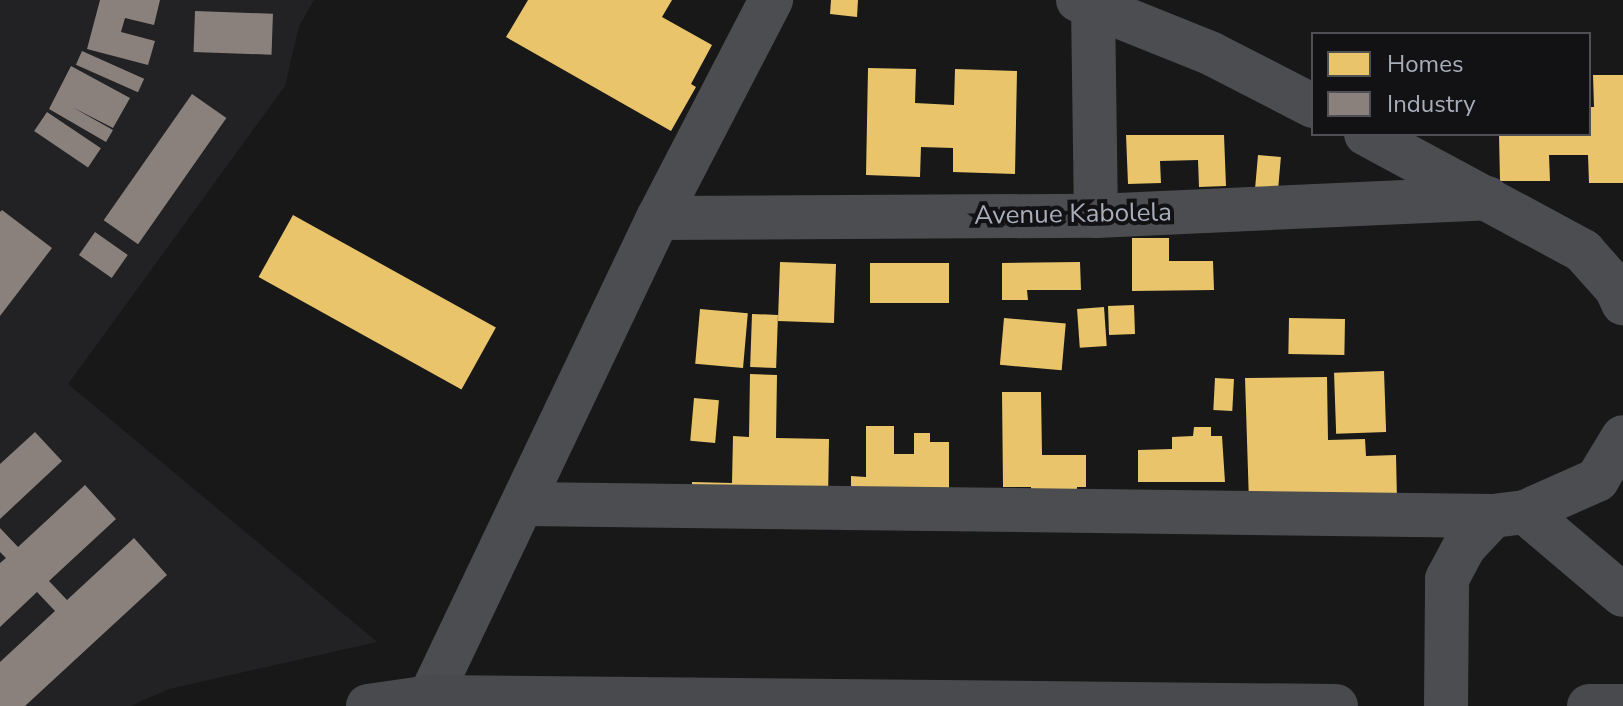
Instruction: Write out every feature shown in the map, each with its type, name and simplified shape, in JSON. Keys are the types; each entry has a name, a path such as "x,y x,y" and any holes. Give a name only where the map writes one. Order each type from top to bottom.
{"highway":[{"path":"368,706 430,701 1336,706"},
{"path":"1589,706 1623,706"}],"street":[{"path":"430,701 658,218 771,0"},
{"path":"1096,216 1086,2 1212,54 1311,105"},
{"path":"1370,136 1583,251 1616,288 1623,303"},
{"name":"Avenue Kabolela","path":"658,218 1096,216 1488,198"},
{"path":"1446,706 1447,579 1464,547 1509,514 1597,480 1623,437"},
{"path":"525,504 1509,514 1623,595"}],"shaded area":[{"path":"0,0 314,0 299,26 285,86 68,384 377,642 169,689 130,706 0,706"}],"building: Homes":[{"path":"528,0 672,0 662,17 712,45 691,84 696,87 671,131 506,37"},
{"path":"831,0 858,0 857,17 830,14"},
{"path":"868,68 916,69 915,103 954,105 955,69 1017,71 1015,174 953,172 953,148 921,147 920,177 866,175"},
{"path":"1593,75 1623,75 1623,183 1589,183 1588,155 1549,155 1550,181 1500,181 1499,136 1591,136 1591,107 1594,107"},
{"path":"1126,135 1224,135 1226,186 1199,187 1198,160 1160,161 1161,183 1128,184"},
{"path":"1258,155 1281,157 1278,193 1255,191"},
{"path":"293,215 496,327 461,390 259,277"},
{"path":"1132,238 1169,238 1169,261 1213,261 1214,290 1132,291"},
{"path":"780,262 836,264 834,323 778,321"},
{"path":"1080,262 1081,290 1027,290 1028,300 1002,300 1002,263"},
{"path":"870,263 949,263 949,303 870,303"},
{"path":"1134,305 1135,334 1109,335 1108,306"},
{"path":"1104,307 1107,346 1080,348 1077,309"},
{"path":"700,309 748,313 743,368 695,364"},
{"path":"752,314 778,315 776,368 750,367"},
{"path":"1004,318 1066,323 1062,370 1000,365"},
{"path":"1289,318 1345,319 1344,355 1288,354"},
{"path":"1384,371 1386,432 1336,434 1334,373"},
{"path":"750,374 777,375 776,438 829,439 828,502 692,500 692,482 732,483 733,436 749,437"},
{"path":"1327,377 1328,440 1365,439 1366,456 1396,455 1397,500 1249,503 1245,378"},
{"path":"1215,378 1234,379 1232,411 1213,410"},
{"path":"1002,392 1041,392 1042,455 1086,455 1086,487 1077,487 1076,501 1031,502 1031,487 1003,487"},
{"path":"694,398 719,400 715,443 690,441"},
{"path":"866,426 894,426 894,454 914,454 914,433 930,433 930,442 949,442 949,499 851,499 851,476 866,477"},
{"path":"1194,427 1211,427 1211,436 1222,436 1225,482 1138,482 1138,450 1172,449 1172,437 1193,436"}],"building: Industry":[{"path":"100,0 160,0 154,25 125,18 121,32 155,41 148,65 87,49"},
{"path":"195,11 273,14 272,55 194,52"},
{"path":"82,51 144,79 138,92 76,65"},
{"path":"71,66 130,98 113,128 72,107 113,130 106,142 49,109"},
{"path":"192,94 226,118 138,244 104,220"},
{"path":"47,112 101,148 88,167 34,131"},
{"path":"2,210 52,248 0,316 0,212"},
{"path":"95,232 128,255 112,278 79,255"},
{"path":"35,432 62,461 0,519 0,464"},
{"path":"85,485 116,519 49,581 67,600 134,538 167,575 25,706 0,706 0,662 55,611 37,592 0,627 0,563 6,558 0,552 0,528 18,547"}]}
